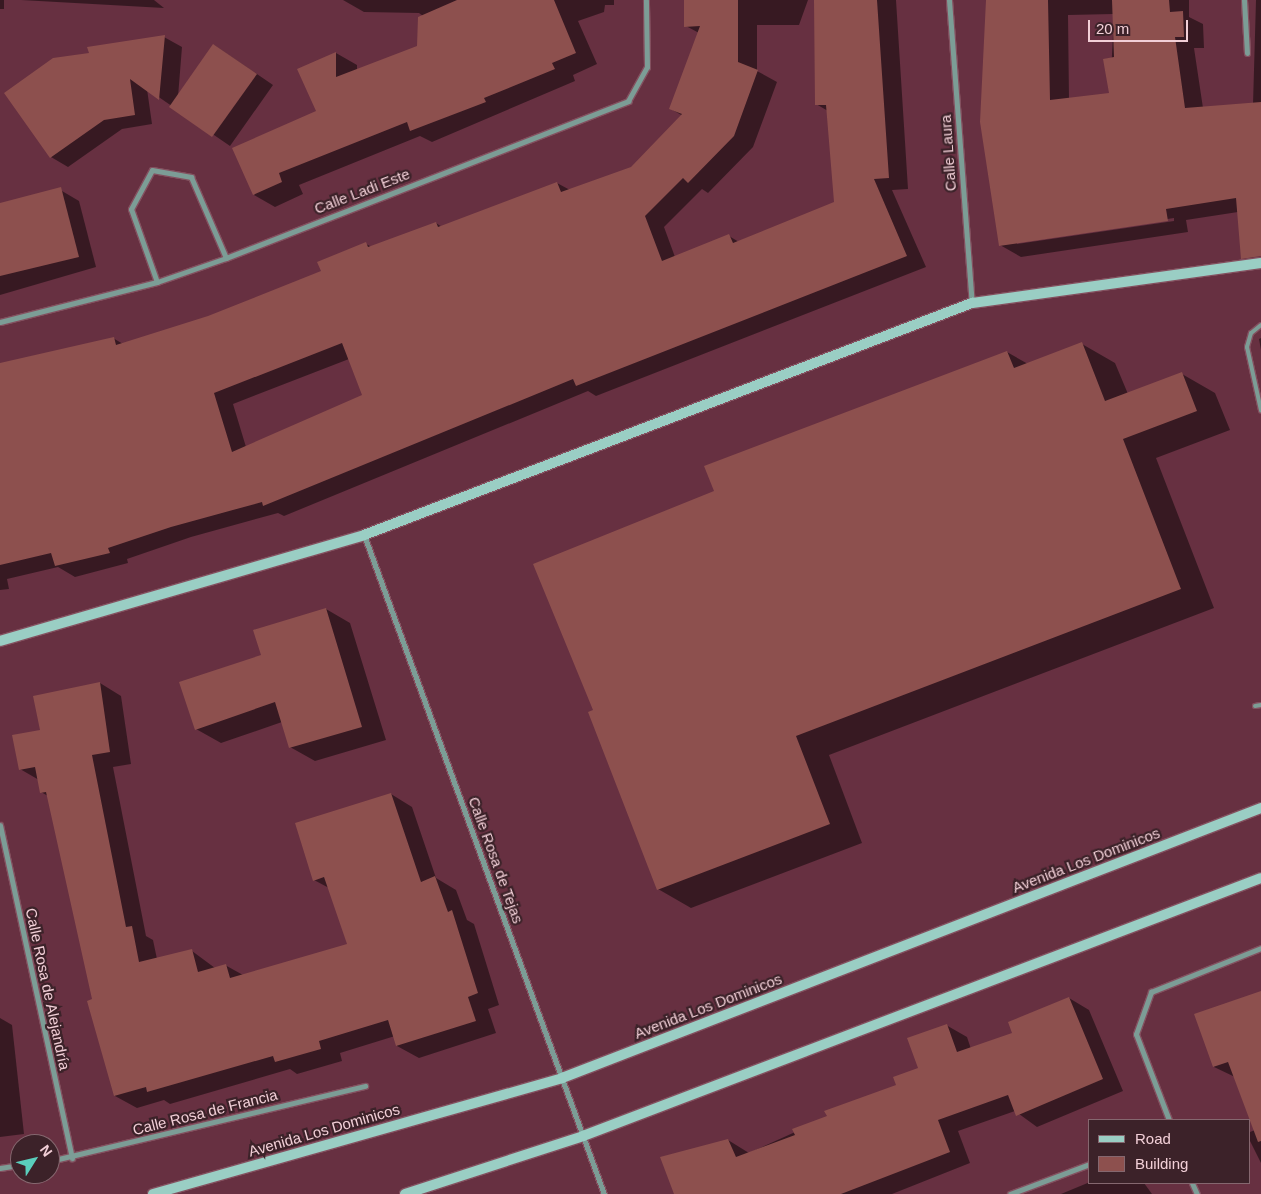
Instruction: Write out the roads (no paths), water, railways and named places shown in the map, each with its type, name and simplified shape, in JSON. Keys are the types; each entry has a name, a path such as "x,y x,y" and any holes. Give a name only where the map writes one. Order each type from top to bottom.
{"street":[{"name":"Calle Ladi Este","path":"0,322 157,282 226,258 628,101 647,67 646,0"},
{"name":"Calle Laura","path":"949,0 972,303"},
{"path":"1244,0 1247,53"},
{"path":"157,282 131,209 152,170 191,177 226,258"},
{"path":"0,641 364,535 972,303 1261,263"},
{"name":"Calle Rosa de Tejas","path":"364,535 604,1194"},
{"name":"Avenida Los Dominicos","path":"153,1194 562,1078 1261,808"},
{"name":"Calle Rosa de Alejandría","path":"0,825 72,1158"},
{"path":"405,1194 583,1136 1261,878"},
{"path":"1169,1119 1136,1034 1151,992 1261,948"},
{"name":"Calle Rosa de Francia","path":"60,1160 365,1086"},
{"path":"1010,1194 1088,1165"}],"lane":[{"path":"1261,325 1252,333 1247,347 1261,410"},
{"path":"1255,706 1261,705"}]}
